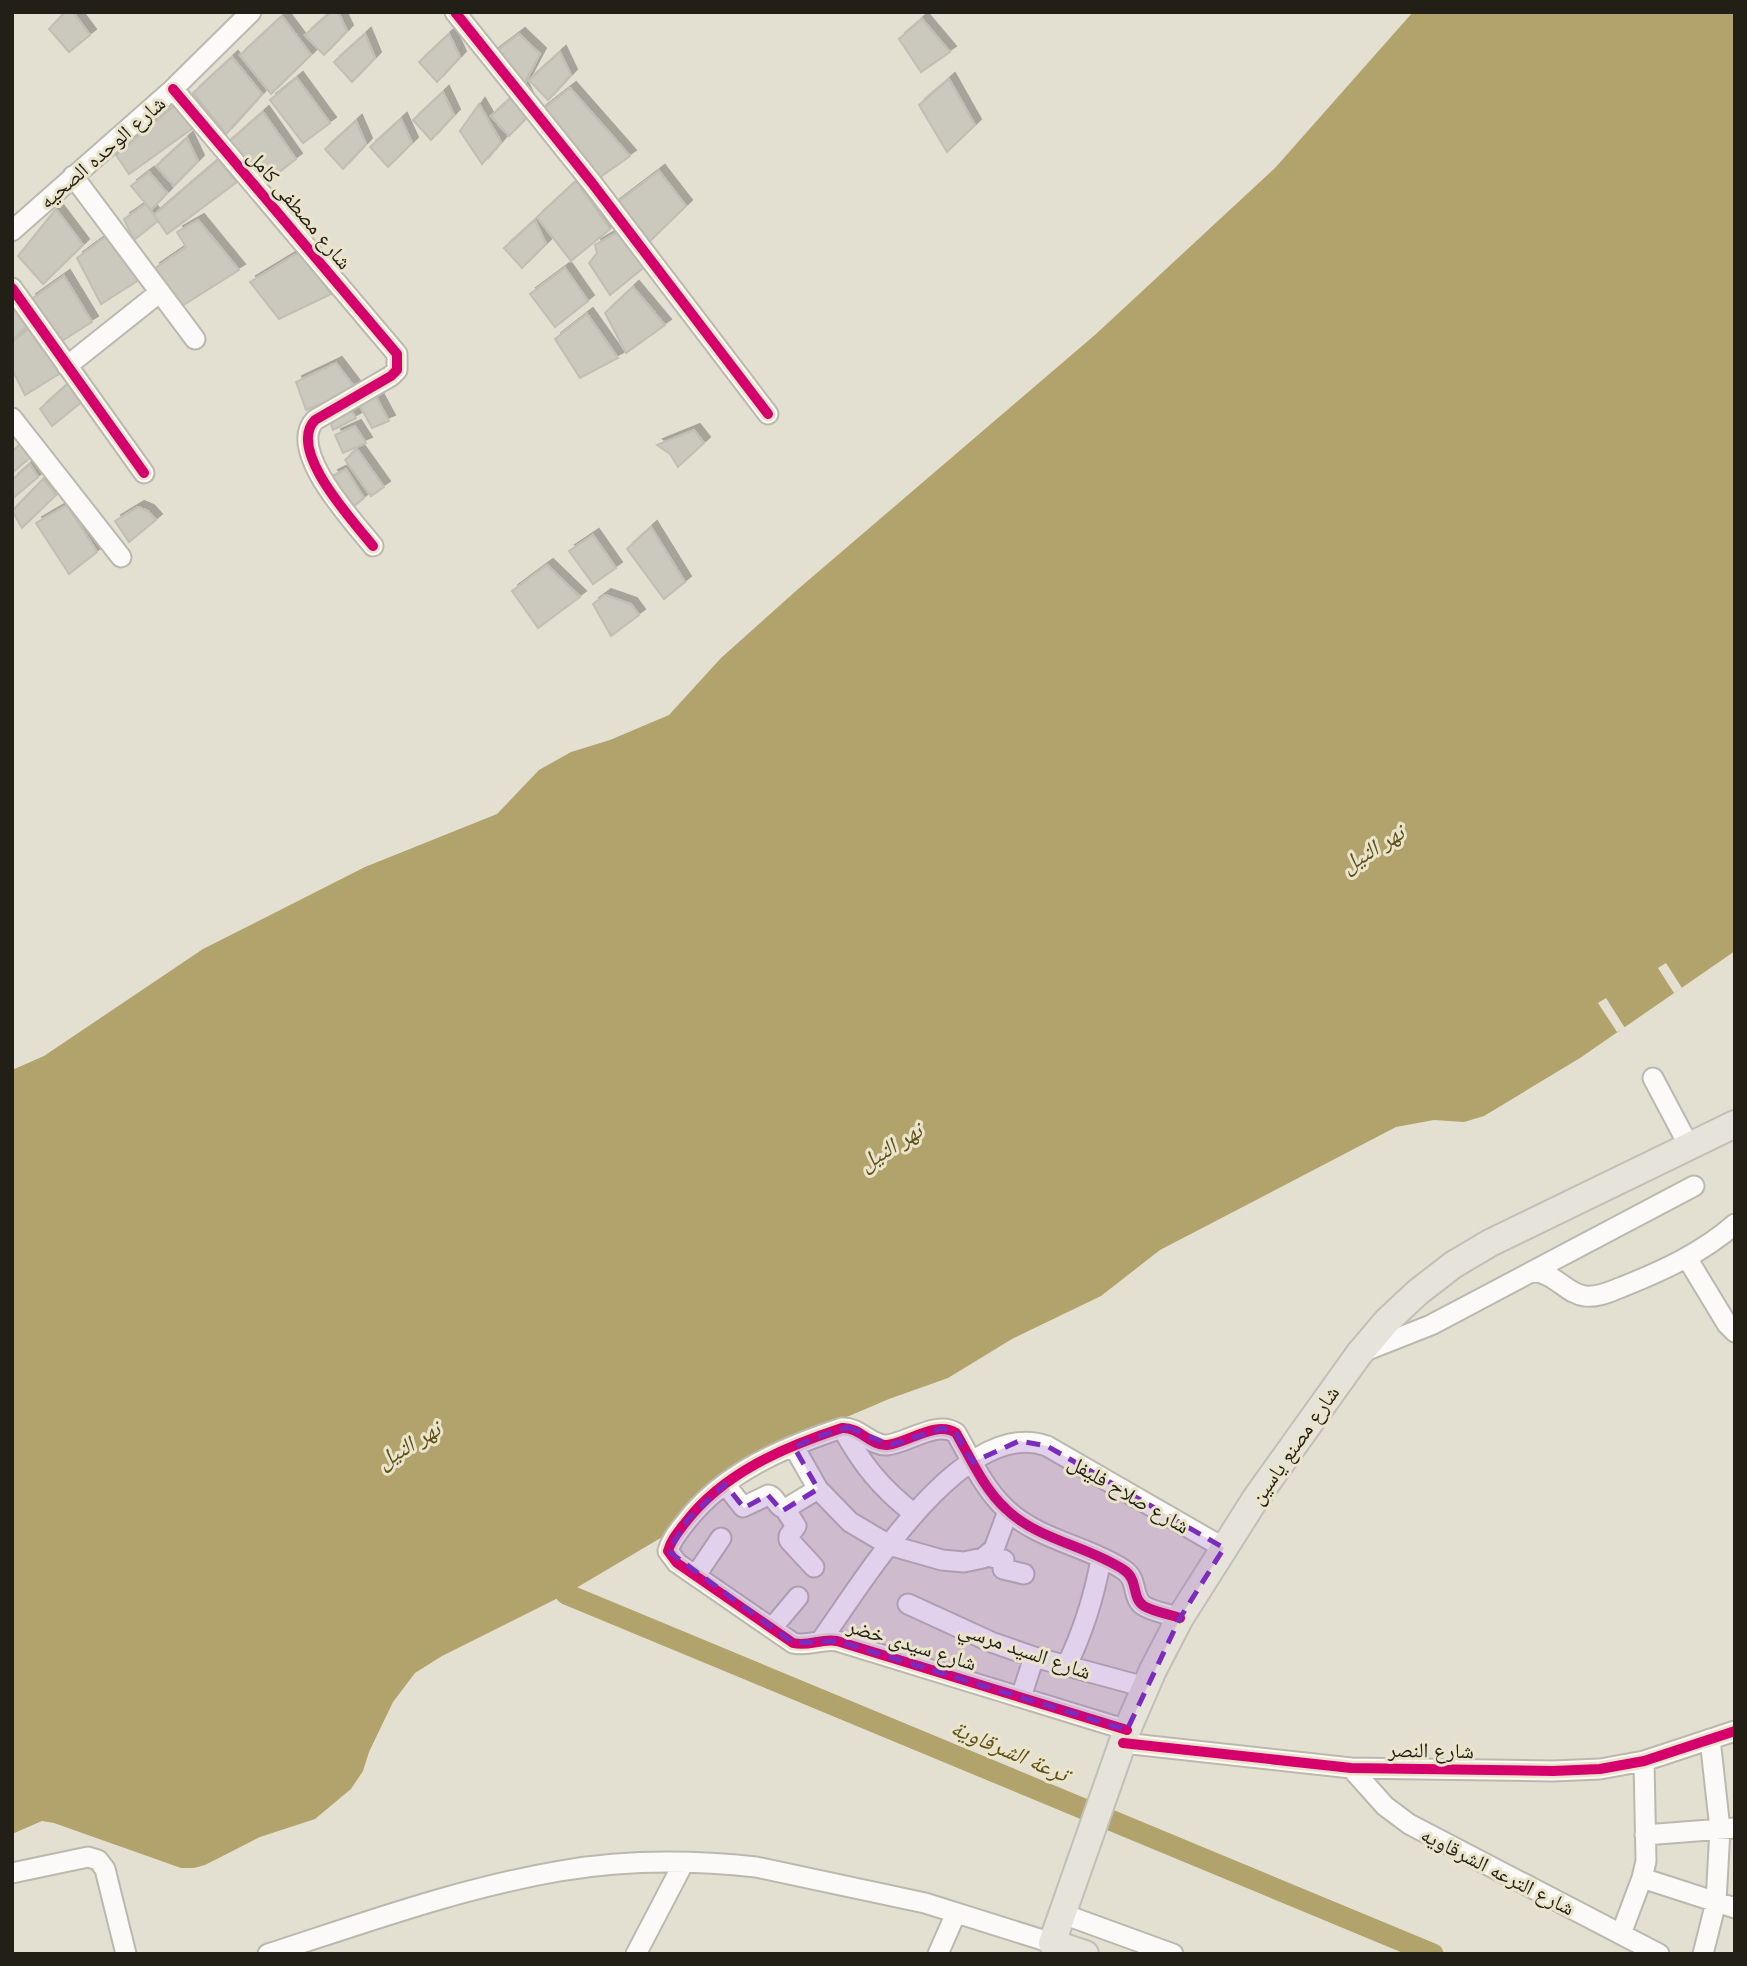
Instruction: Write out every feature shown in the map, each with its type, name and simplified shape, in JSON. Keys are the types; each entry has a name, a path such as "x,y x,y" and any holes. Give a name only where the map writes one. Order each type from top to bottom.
{"main road":[{"name":"شارع مصنع ياسين","path":"1067,1950 1063,1914 1125,1736 1145,1687 1180,1618 1256,1498 1359,1354 1387,1321 1453,1265 1489,1243 1735,1124"}],"street":[{"name":"شارع الوحده الصحيه","path":"12,231 173,89 251,12"},
{"path":"455,12 592,183 768,414"},
{"name":"شارع مصطفى كامل","path":"173,89 397,354 397,370 391,376 315,421 309,426 306,438 307,447 329,490 373,546"},
{"path":"74,176 195,339"},
{"path":"12,288 144,473"},
{"path":"67,366 160,292"},
{"path":"12,418 121,557"},
{"path":"1653,1078 1689,1146"},
{"path":"1359,1354 1431,1325 1694,1185"},
{"path":"1533,1271 1551,1276 1576,1294 1594,1296 1657,1273 1687,1258 1735,1224"},
{"path":"1687,1258 1727,1324 1735,1332"},
{"path":"842,1428 861,1461 886,1491 913,1513"},
{"path":"814,1567 789,1540 796,1526 785,1509 779,1507 771,1495 743,1507 725,1484 761,1461 842,1428 854,1429 883,1445 943,1428 956,1433 992,1494 1008,1511 1030,1526 1129,1574 1134,1581 1137,1599 1142,1605 1180,1618"},
{"name":"شارع صلاح فليفل","path":"973,1462 1006,1444 1034,1441 1224,1548"},
{"path":"793,1447 818,1489 850,1521 889,1545 954,1562 988,1556 1004,1560 1003,1569 1024,1574"},
{"path":"822,1639 913,1513 938,1487 973,1462"},
{"name":"شارع سيدى خضر","path":"725,1484 689,1518 668,1551 677,1563 793,1643 804,1645 822,1639 837,1641 1021,1697 1125,1736"},
{"path":"785,1509 818,1489"},
{"path":"988,1556 995,1549 1008,1511"},
{"path":"696,1576 721,1538"},
{"path":"1066,1667 1083,1632 1095,1596 1101,1559"},
{"path":"772,1628 798,1597"},
{"name":"شارع السيد مرسي","path":"908,1604 970,1633 1034,1657 1145,1687"},
{"path":"1021,1697 1034,1657"},
{"name":"شارع النصر","path":"1125,1736 1351,1768 1553,1770 1600,1769 1644,1761 1735,1731"},
{"path":"1703,1954 1725,1905 1728,1828 1710,1739"},
{"path":"1621,1934 1646,1861 1644,1761"},
{"name":"شارع الترعه الشرقاويه","path":"1351,1768 1385,1806 1409,1824 1659,1954"},
{"path":"1645,1835 1728,1828"},
{"path":"12,1873 88,1857 98,1860 105,1870 126,1954"},
{"path":"268,1954 439,1899 505,1882 562,1870 634,1863 756,1867 925,1903 1067,1950"},
{"path":"636,1954 683,1864"},
{"path":"1642,1878 1725,1905"},
{"path":"938,1954 956,1913"},
{"path":"1063,1914 1172,1954"}],"highlighted area":[{"path":"848,1427 890,1445 943,1428 956,1433 973,1462 1019,1441 1047,1446 1224,1548 1180,1618 1127,1730 837,1641 793,1643 668,1551 689,1518 725,1484 744,1508 768,1495 782,1511 818,1489 794,1447 816,1437"}],"water":[{"name":"نهر النيل","path":"1413,12 1735,12 1735,951 1580,1058 1484,1116 1464,1122 1434,1120 1396,1127 1160,1250 1101,1296 1012,1339 948,1378 889,1399 769,1450 712,1481 669,1533 566,1594 442,1656 415,1673 393,1702 363,1771 351,1789 315,1819 260,1837 194,1868 181,1868 54,1823 42,1821 12,1834 12,1070 44,1056 203,949 365,867 497,814 539,770 571,752 610,740 669,715 721,658 1096,334 1275,168"}],"pier":[{"path":"1666,963 1682,988 1674,993 1658,968"},
{"path":"1606,998 1625,1028 1617,1032 1598,1003"}],"building":[{"path":"65,12 73,12 90,35 69,52 49,29"},
{"path":"331,12 338,12 347,31 324,55 305,35"},
{"path":"282,16 311,55 271,94 240,55"},
{"path":"922,19 950,52 921,72 899,39"},
{"path":"365,34 375,58 352,82 334,62"},
{"path":"449,34 460,57 437,82 419,62"},
{"path":"519,34 540,54 522,88 490,56"},
{"path":"560,52 571,75 548,100 529,80"},
{"path":"232,57 262,94 226,134 193,93"},
{"path":"297,78 330,123 303,143 270,100"},
{"path":"949,79 975,125 947,152 919,105"},
{"path":"522,88 533,111 509,136 491,116"},
{"path":"570,88 630,156 592,183 533,117"},
{"path":"443,92 454,115 431,140 413,120"},
{"path":"181,100 200,123 129,174 116,155"},
{"path":"479,104 501,142 482,164 460,131"},
{"path":"263,112 296,159 258,189 222,148"},
{"path":"401,119 412,143 388,167 370,147"},
{"path":"356,121 366,144 343,169 325,149"},
{"path":"187,138 198,161 174,186 156,166"},
{"path":"218,160 237,182 167,234 154,215"},
{"path":"659,171 686,206 643,248 614,205"},
{"path":"149,172 167,193 151,210 131,186"},
{"path":"576,181 610,229 571,261 537,217"},
{"path":"146,204 158,221 134,240 124,219"},
{"path":"56,209 83,245 43,284 18,256"},
{"path":"198,220 239,270 182,306 154,269 186,247 177,232"},
{"path":"535,220 546,244 522,268 504,248"},
{"path":"623,229 647,265 610,295 589,263 597,253 595,245"},
{"path":"111,233 139,280 101,304 77,258"},
{"path":"301,251 331,294 279,319 250,282"},
{"path":"565,268 588,301 555,327 530,294"},
{"path":"64,276 92,322 54,346 30,300"},
{"path":"633,287 665,325 626,353 605,313"},
{"path":"12,304 30,323 12,341"},
{"path":"587,314 618,358 580,378 555,339"},
{"path":"36,324 64,371 25,395 12,369 12,342"},
{"path":"336,363 356,389 306,410 296,382"},
{"path":"71,381 83,401 52,426 40,409"},
{"path":"375,395 389,421 372,428 359,404"},
{"path":"349,407 356,418 333,430 329,418"},
{"path":"355,426 366,443 343,453 335,435"},
{"path":"694,430 704,443 678,467 670,454 657,445"},
{"path":"20,444 31,457 12,473 12,452"},
{"path":"357,449 384,487 371,496 345,460"},
{"path":"30,464 38,477 12,499 12,480"},
{"path":"346,469 364,498 353,507 332,476"},
{"path":"43,479 56,495 22,528 12,511"},
{"path":"67,505 97,552 69,574 36,523"},
{"path":"138,507 148,511 156,520 129,542 115,521"},
{"path":"651,527 685,582 664,599 627,549"},
{"path":"593,535 616,568 593,584 569,551"},
{"path":"547,565 580,597 538,628 512,591"},
{"path":"605,595 631,604 639,615 611,636 593,604"}],"waterway":[{"name":"ترعة الشرقاوية","path":"566,1594 1433,1954"}],"cycle path":[{"path":"455,12 592,183 768,414"},
{"path":"173,89 397,354 397,370 391,376 315,420 308,433 309,449 326,485 373,546"},
{"path":"12,288 144,473"},
{"path":"1127,1730 837,1641 793,1643 677,1563 668,1551 669,1547 700,1505 717,1490 756,1464 798,1444 842,1428 854,1430 881,1445 931,1431 948,1430 956,1433 991,1492 1019,1520 1124,1570 1132,1579 1140,1603 1180,1618"},
{"path":"1123,1743 1351,1768 1553,1771 1600,1769 1644,1761 1735,1731"}]}
